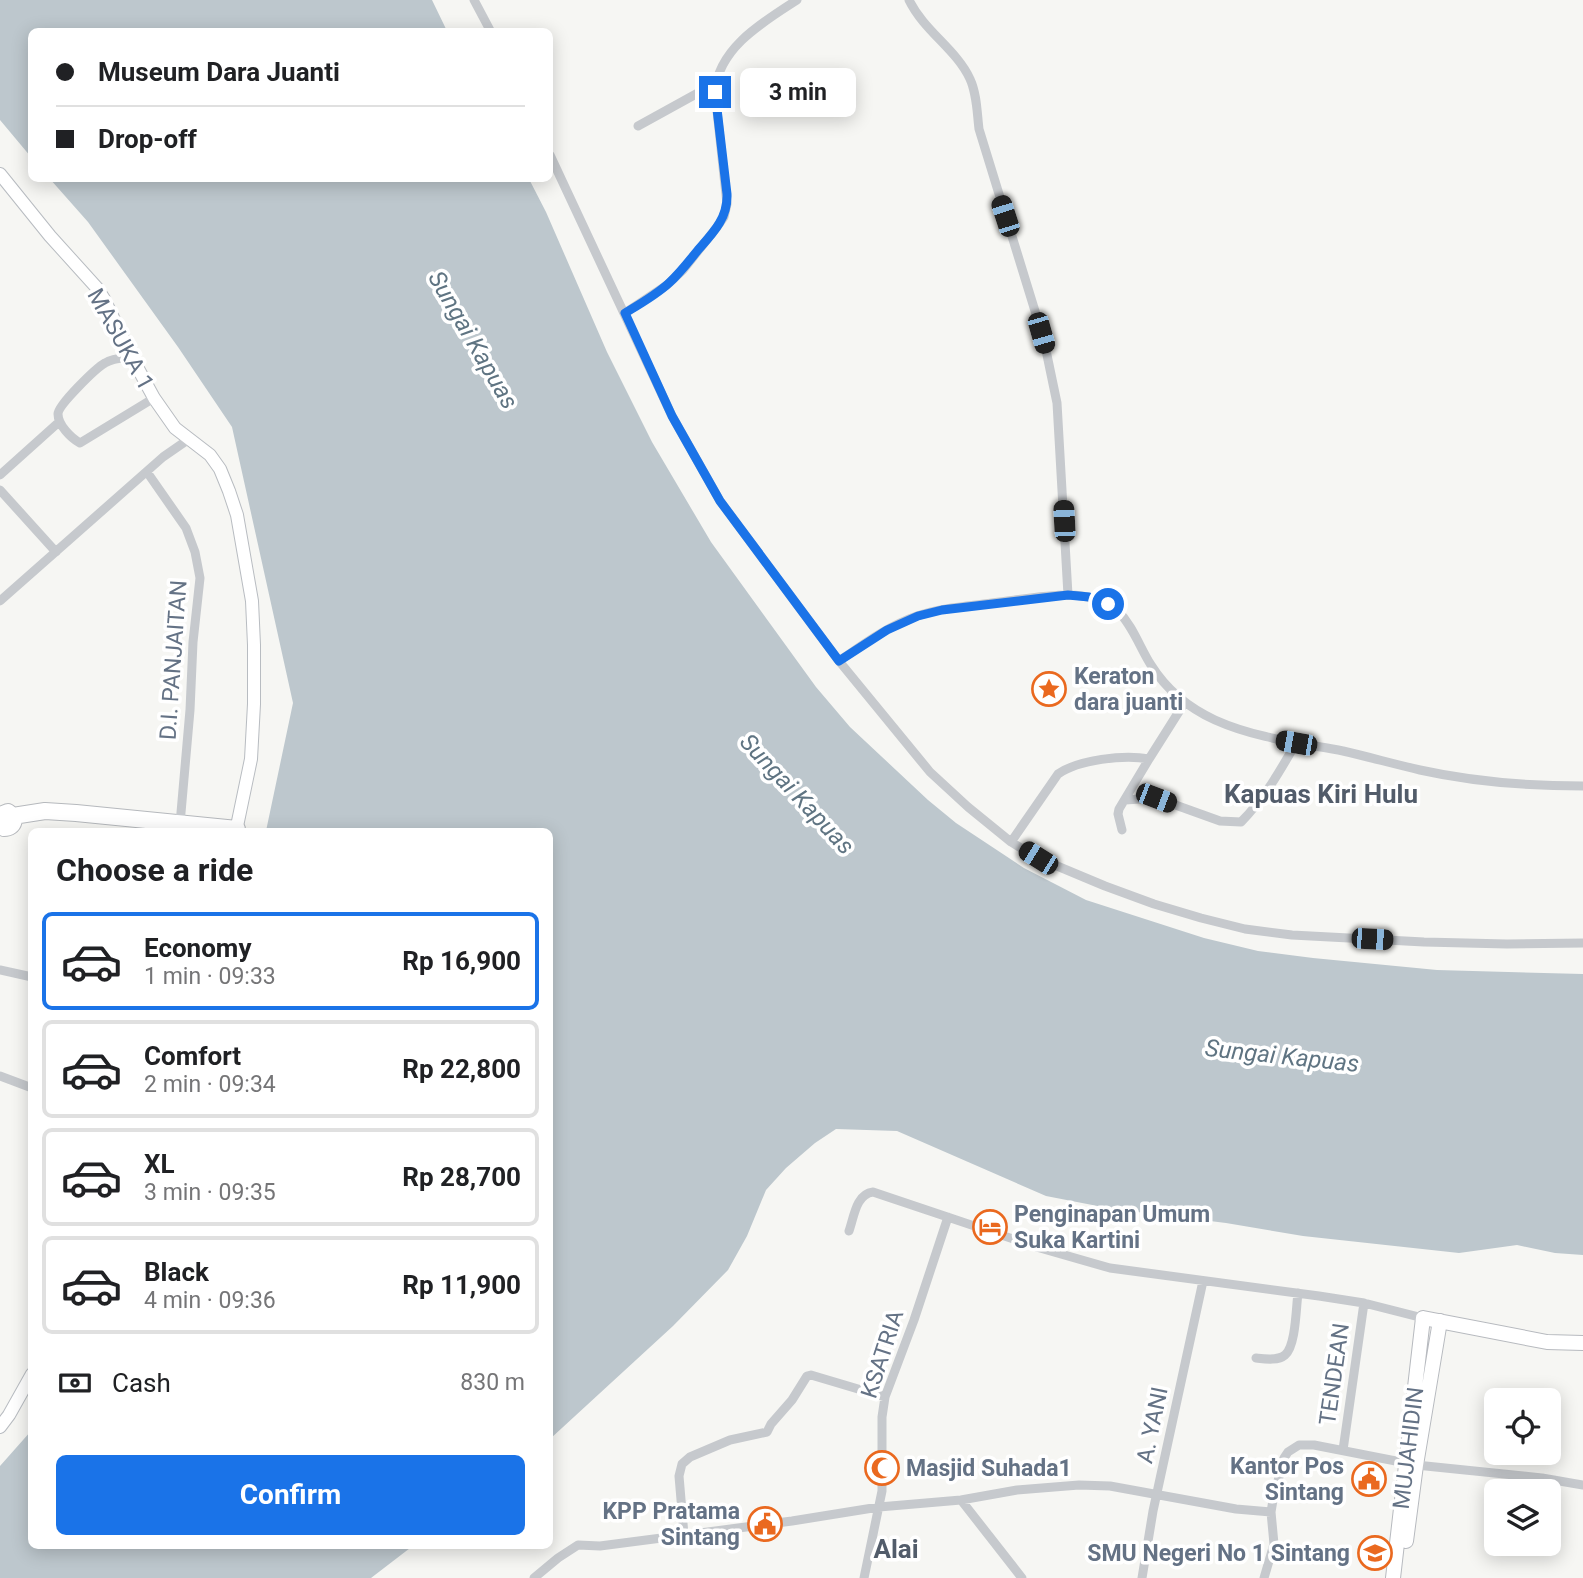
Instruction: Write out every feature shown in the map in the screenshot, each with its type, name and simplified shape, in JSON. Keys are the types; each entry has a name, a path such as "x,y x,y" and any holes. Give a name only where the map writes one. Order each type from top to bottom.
{"highway":[{"path":"2,819 45,811 107,815 217,828"}],"main road":[{"path":"1423,1318 1539,1340 1583,1343"},
{"name":"MUJAHIDIN","path":"1393,1578 1411,1464 1423,1318"},
{"path":"1401,1578 1411,1464 1440,1321"}],"street":[{"path":"474,0 489,28"},
{"path":"625,313 667,285 683,270 724,217 727,194 716,105 716,83 724,62 738,43 797,0"},
{"path":"909,0 917,16 954,56 971,81 979,129 1035,312 1055,393 1062,465 1068,595"},
{"path":"638,126 716,83"},
{"path":"553,161 672,416 720,501 839,661 930,772 1011,842 1038,858 1105,886 1154,904 1245,929 1292,935 1424,942 1583,943"},
{"name":"MASUKA 1","path":"0,174 97,288 154,398 175,428 210,455 220,469 229,491 237,515 251,601 255,675 251,759 236,828"},
{"path":"130,352 101,365 60,405 59,422 80,443 154,398"},
{"path":"0,475 59,422"},
{"path":"0,601 163,457 189,439"},
{"name":"D.I. PANJAITAN","path":"147,472 186,528 195,552 200,578 180,824"},
{"path":"0,490 56,552"},
{"path":"839,661 887,630 918,616 942,610 1068,595 1099,600 1118,612 1134,634 1151,666 1171,690 1185,702 1229,726 1252,734 1463,778 1537,786 1583,786"},
{"path":"1122,830 1118,814 1185,702"},
{"path":"1125,800 1156,798 1220,821 1241,822 1280,772 1296,743"},
{"path":"1011,842 1062,772 1086,763 1124,757 1149,759"},
{"path":"0,970 28,976"},
{"path":"0,1076 28,1086"},
{"path":"849,1231 862,1197 867,1193 881,1194 1110,1268 1364,1303 1423,1318"},
{"name":"KSATRIA","path":"864,1578 882,1491 882,1417 885,1398 948,1217"},
{"name":"A. YANI","path":"1142,1578 1153,1511 1203,1281"},
{"path":"1256,1359 1277,1359 1289,1349 1298,1293"},
{"name":"TENDEAN","path":"1343,1450 1364,1303"},
{"path":"684,1535 679,1476 682,1464 690,1457 730,1440 767,1432 807,1376 885,1398"},
{"path":"0,1427 28,1381"},
{"path":"1264,1578 1274,1544 1271,1512 1279,1472 1288,1452 1299,1445 1314,1445 1411,1464 1583,1485"},
{"path":"534,1578 578,1545 600,1546 879,1507 961,1500 1017,1490 1079,1485 1110,1486 1236,1509 1271,1512"},
{"path":"961,1500 1022,1578"}],"water":[{"path":"0,0 432,0 446,28 28,28 28,153 0,120"},
{"name":"Sungai Kapuas","path":"53,182 531,182 607,352 652,442 711,542 816,687 850,727 956,823 1024,868 1086,900 1204,938 1258,951 1437,970 1583,974 1583,1255 1555,1253 1517,1245 1459,1253 1303,1236 1113,1209 1046,1196 897,1131 836,1129 786,1168 766,1190 747,1236 728,1270 673,1326 553,1436 553,828 267,828 293,703 232,427 88,222"},
{"path":"28,1434 28,1549 409,1549 371,1578 0,1578 0,1466"}],"place":[{"name":"Keraton dara juanti","path":"1049,689"},
{"name":"Penginapan Umum Suka Kartini","path":"990,1227"},
{"name":"Masjid Suhada1","path":"882,1468"},
{"name":"Kantor Pos Sintang","path":"1369,1479"},
{"name":"KPP Pratama Sintang","path":"765,1524"},
{"name":"SMU Negeri No 1 Sintang","path":"1375,1553"}],"district":[{"name":"Kapuas Kiri Hulu","path":"1321,794"},
{"name":"Alai","path":"896,1549"}],"route":[{"path":"715,92 727,194 724,217 683,270 667,285 625,313 672,416 706,479 743,534 839,661 887,630 918,616 942,610 1068,595 1089,597 1108,604"}]}
